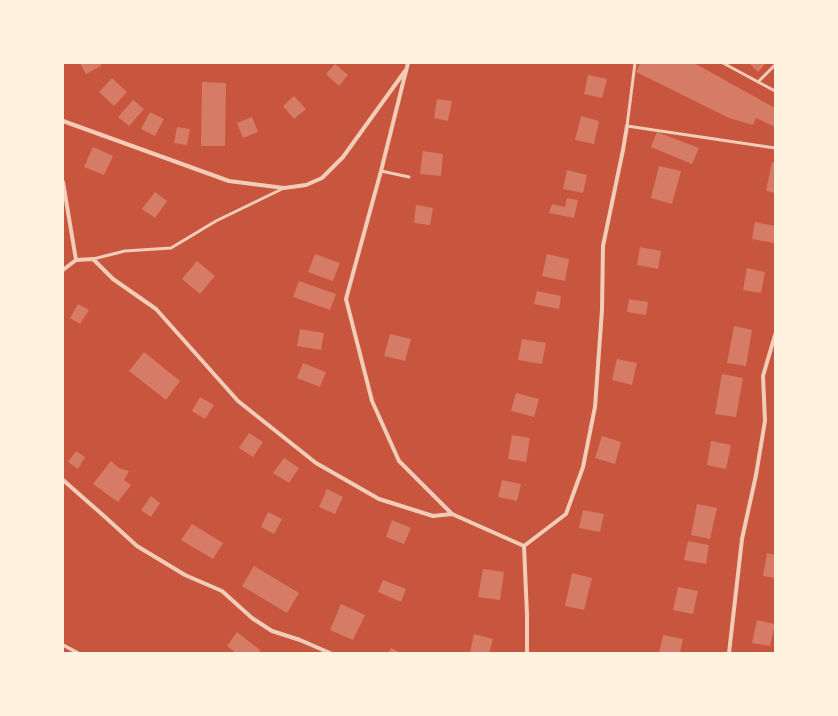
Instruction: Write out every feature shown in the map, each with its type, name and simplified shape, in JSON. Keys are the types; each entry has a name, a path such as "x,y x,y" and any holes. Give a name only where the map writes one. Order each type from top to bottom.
{"street":[{"path":"408,63 381,171 346,299 372,401 399,461 452,514 524,546"},
{"path":"63,121 229,181 284,188 306,185 322,178 343,157 406,69"},
{"path":"524,546 566,514 583,466 595,408 602,310 603,246 627,126"},
{"path":"63,182 76,260"},
{"path":"63,270 76,260 93,259 113,279 156,309 238,401 316,463 379,499 433,516 452,514"},
{"path":"729,653 742,539 756,475 765,421 763,376 775,335"},
{"path":"63,480 137,546 185,575 222,591 252,618 272,631 300,640 330,653"},
{"path":"524,546 527,653"},
{"path":"63,645 78,653"}],"lane":[{"path":"635,63 627,126 775,148"},
{"path":"723,63 775,91"},
{"path":"758,82 775,65"},
{"path":"381,171 409,177"},
{"path":"93,259 125,252 171,248 216,222 284,188"}],"building":[{"path":"80,63 100,63 101,66 86,74"},
{"path":"640,63 694,63 775,108 775,127 756,118 753,125 729,118 636,72"},
{"path":"749,63 766,63 758,72"},
{"path":"335,64 348,75 339,86 326,74"},
{"path":"588,75 607,79 602,98 584,94"},
{"path":"112,78 127,92 114,106 99,92"},
{"path":"202,82 226,83 225,146 201,146"},
{"path":"294,96 306,109 294,119 283,106"},
{"path":"437,99 452,101 448,121 434,118"},
{"path":"133,100 144,109 129,126 118,117"},
{"path":"150,112 164,119 155,136 141,129"},
{"path":"581,116 599,121 594,144 575,140"},
{"path":"252,117 258,132 243,138 237,123"},
{"path":"177,127 190,129 187,145 174,143"},
{"path":"657,132 699,148 692,164 651,147"},
{"path":"93,147 113,156 104,175 84,167"},
{"path":"423,151 443,154 441,176 420,174"},
{"path":"772,162 775,163 775,193 766,191"},
{"path":"659,166 681,171 672,204 651,198"},
{"path":"567,170 587,175 583,193 563,189"},
{"path":"155,192 167,201 155,218 142,209"},
{"path":"567,198 578,200 574,218 549,213 552,204 565,207"},
{"path":"416,205 433,208 430,225 414,223"},
{"path":"755,222 775,226 774,243 752,239"},
{"path":"640,247 661,251 658,269 637,265"},
{"path":"315,254 340,263 333,281 308,272"},
{"path":"547,254 569,259 565,281 542,276"},
{"path":"197,261 215,276 200,294 182,279"},
{"path":"747,268 765,272 761,293 743,290"},
{"path":"299,281 336,294 330,310 293,297"},
{"path":"537,291 561,296 559,309 534,304"},
{"path":"629,299 648,302 646,315 627,312"},
{"path":"78,304 89,310 80,324 70,318"},
{"path":"734,326 752,330 746,366 727,363"},
{"path":"300,329 324,333 321,350 297,346"},
{"path":"390,334 411,339 405,361 384,356"},
{"path":"522,339 546,343 542,364 518,360"},
{"path":"144,352 180,381 166,400 129,371"},
{"path":"617,359 637,363 632,385 612,380"},
{"path":"303,363 326,372 320,387 297,378"},
{"path":"722,374 743,378 736,417 715,414"},
{"path":"516,393 539,399 534,417 511,411"},
{"path":"200,397 214,405 205,419 192,411"},
{"path":"249,433 263,442 253,457 239,448"},
{"path":"512,435 530,438 526,462 508,459"},
{"path":"602,436 621,442 615,464 595,458"},
{"path":"711,441 731,445 726,469 707,465"},
{"path":"76,451 85,457 78,469 68,462"},
{"path":"284,458 299,468 289,483 273,473"},
{"path":"111,461 119,468 129,471 124,480 131,485 118,502 93,484"},
{"path":"502,480 521,484 517,501 498,497"},
{"path":"327,489 343,497 335,514 319,507"},
{"path":"151,496 160,503 151,517 141,510"},
{"path":"697,504 717,508 710,539 691,535"},
{"path":"583,510 604,514 600,532 579,528"},
{"path":"268,512 282,519 274,534 261,527"},
{"path":"392,520 411,528 404,544 386,537"},
{"path":"192,524 223,543 213,559 181,540"},
{"path":"688,541 709,545 706,564 684,560"},
{"path":"767,553 775,555 775,578 763,576"},
{"path":"254,566 299,593 287,613 242,586"},
{"path":"483,569 504,572 500,600 478,597"},
{"path":"572,573 592,578 584,610 565,606"},
{"path":"383,580 406,589 401,602 378,592"},
{"path":"678,587 698,591 693,614 673,610"},
{"path":"341,604 365,615 353,640 330,630"},
{"path":"757,620 775,624 770,646 752,643"},
{"path":"237,632 260,650 259,653 236,653 227,646"},
{"path":"474,634 493,639 489,653 470,653"},
{"path":"663,635 683,639 680,653 659,653"},
{"path":"391,648 401,653 388,653"}]}
